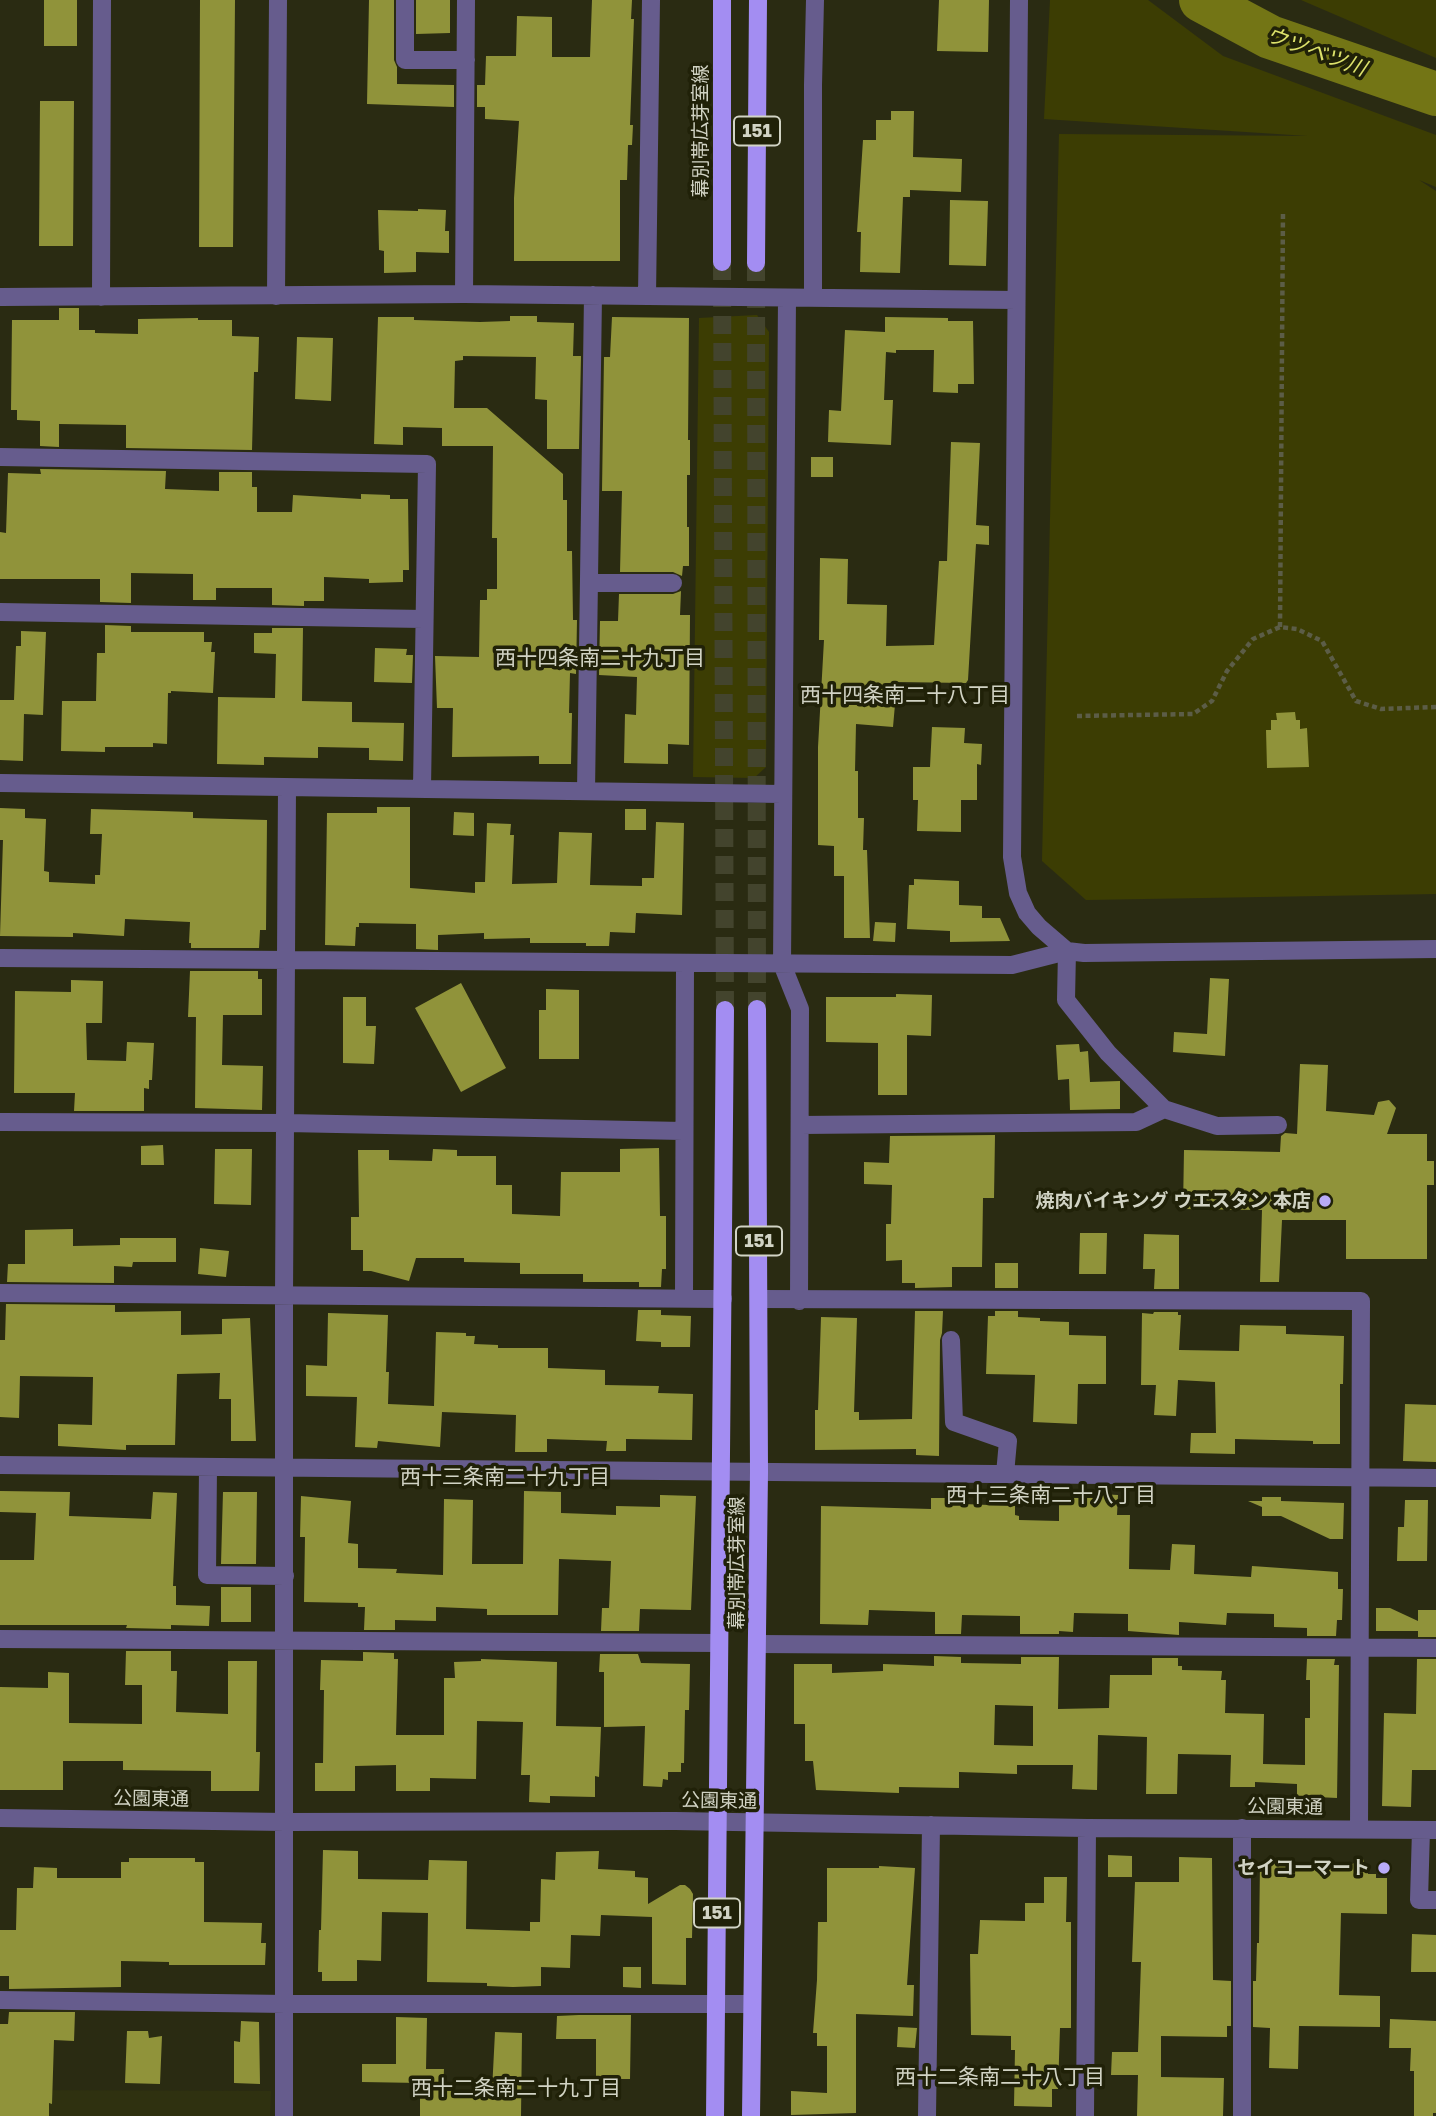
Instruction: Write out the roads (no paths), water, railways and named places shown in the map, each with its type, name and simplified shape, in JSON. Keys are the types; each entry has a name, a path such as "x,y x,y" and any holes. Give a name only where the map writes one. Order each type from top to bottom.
{"main road":[{"name":"幕別帯広芽室線","path":"722,0 722,262"},
{"name":"151","path":"756,263 758,0"},
{"name":"幕別帯広芽室線","path":"751,2116 759,1472 757,1009"},
{"name":"幕別帯広芽室線","path":"715,2116 725,1010"}],"street":[{"path":"101,297 102,0"},
{"path":"276,296 278,0"},
{"path":"405,0 405,60 466,60"},
{"path":"464,294 466,0"},
{"path":"646,296 651,0"},
{"path":"813,298 815,0"},
{"path":"1019,0 1012,857 1018,893 1027,913 1067,951"},
{"path":"0,297 464,294 1016,300"},
{"path":"586,791 593,295"},
{"path":"788,298 782,964 800,1009 799,1301"},
{"path":"0,457 427,464 422,788"},
{"path":"589,583 673,583"},
{"path":"0,612 423,619"},
{"path":"0,783 782,794"},
{"path":"284,2116 287,788"},
{"path":"0,958 1012,965 1067,951 1436,949"},
{"path":"1067,951 1066,1000 1108,1053 1164,1109 1217,1126 1278,1125"},
{"path":"684,1298 685,964"},
{"path":"800,1125 1136,1122 1164,1109"},
{"path":"0,1122 286,1123 683,1131"},
{"path":"0,1293 723,1299"},
{"path":"759,1299 1361,1301 1359,1829"},
{"path":"951,1340 954,1422 1008,1441 1005,1474"},
{"path":"0,1465 1436,1478"},
{"path":"208,1467 207,1575 285,1576"},
{"path":"0,1639 719,1643"},
{"path":"757,1644 1436,1648"},
{"name":"公園東通","path":"0,1818 1428,1830"},
{"path":"927,2116 931,1825"},
{"path":"1085,2116 1087,1828"},
{"path":"1242,1828 1242,2116"},
{"path":"1428,1830 1419,1900 1436,1900"},
{"path":"0,2000 286,2004 752,2004"}],"waterway":[{"name":"ウツベツ川","path":"1201,0 1270,37 1436,94"}],"tunnel":[{"path":"722,262 725,1010"},
{"path":"756,263 757,1009"}],"place":[{"name":"焼肉バイキング ウエスタン 本店","path":"1325,1201"},
{"name":"セイコーマート","path":"1384,1868"}],"district":[{"name":"西十四条南二十九丁目","path":"600,658"},
{"name":"西十四条南二十八丁目","path":"905,695"},
{"name":"西十三条南二十九丁目","path":"505,1477"},
{"name":"西十三条南二十八丁目","path":"1051,1495"},
{"name":"西十二条南二十八丁目","path":"1000,2077"},
{"name":"西十二条南二十九丁目","path":"516,2088"}]}
